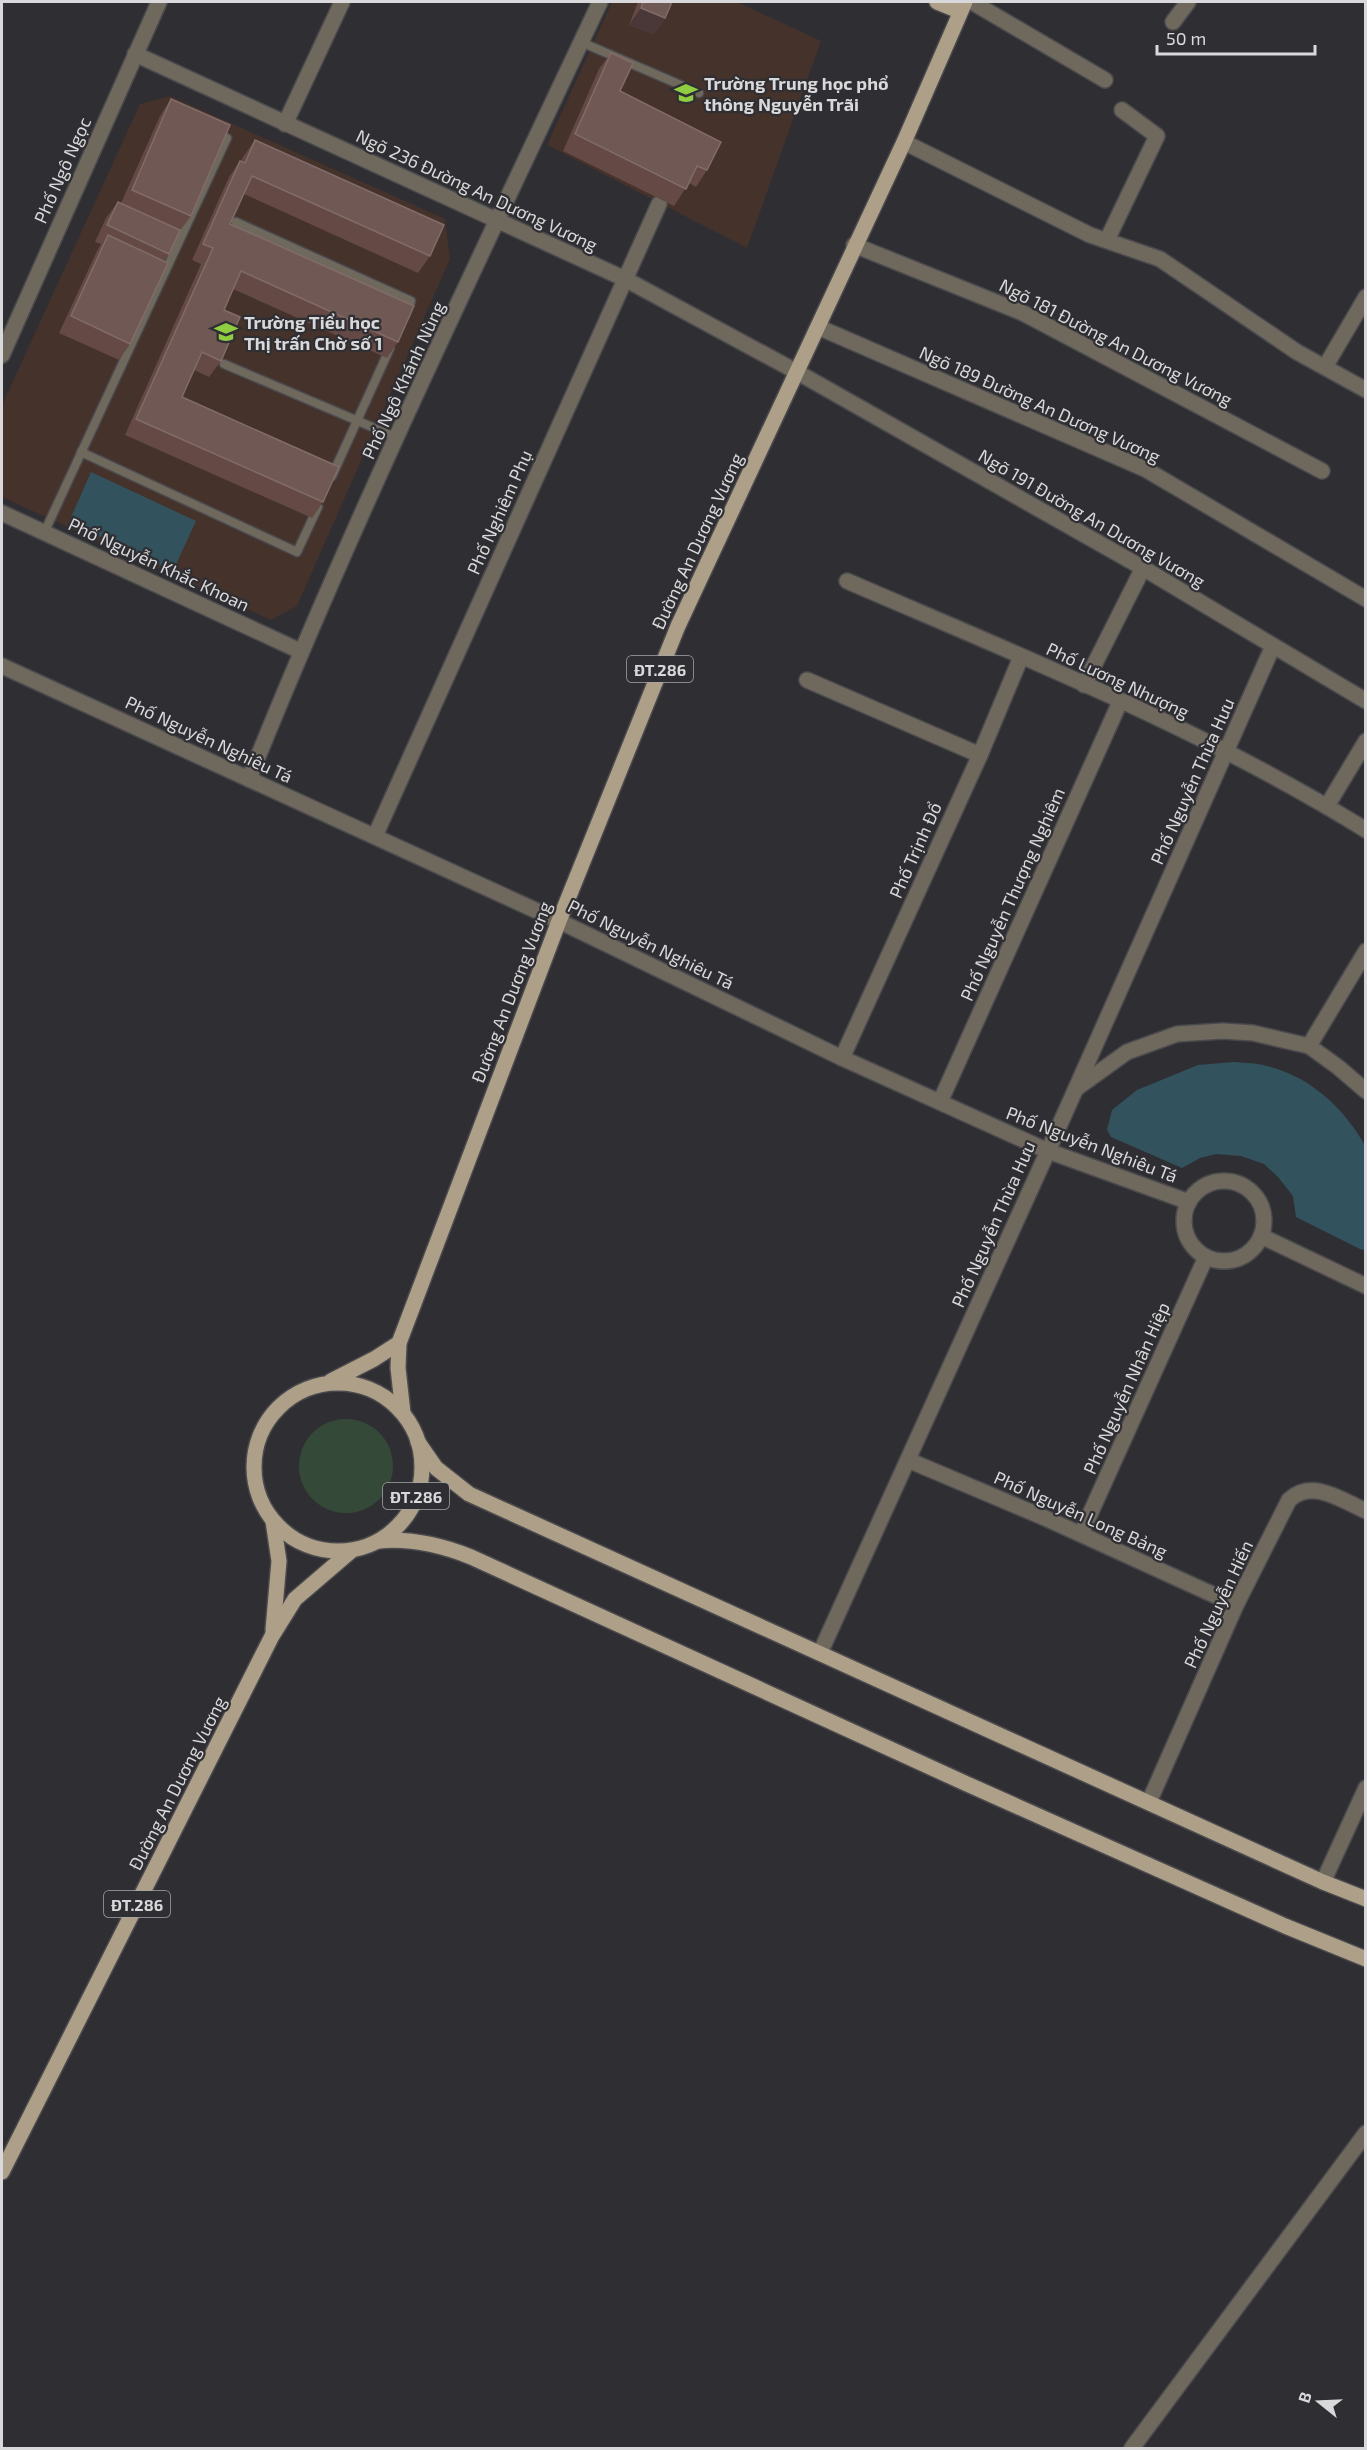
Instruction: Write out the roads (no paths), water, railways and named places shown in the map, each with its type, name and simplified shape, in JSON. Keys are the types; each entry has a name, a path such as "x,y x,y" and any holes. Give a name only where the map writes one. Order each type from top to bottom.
{"main road":[{"path":"937,2 962,6"},
{"name":"Đường An Dương Vương","path":"403,1413 398,1368 399,1343 559,921 678,626 904,142 962,6"},
{"name":"ĐT.286","path":"324,1384 346,1383 367,1388 387,1398 403,1413 418,1442 422,1468 419,1490 410,1510 397,1527 379,1541 351,1551 322,1551 295,1540 273,1521 258,1496 254,1467 259,1438 274,1412 296,1394 324,1384 374,1359 399,1343"},
{"path":"418,1442 436,1468 469,1494 1323,1882 1365,1899"},
{"name":"Đường An Dương Vương","path":"272,1636 279,1561 273,1521"},
{"path":"379,1541 400,1540 432,1544 471,1557 988,1793 1285,1926 1365,1959"},
{"name":"Đường An Dương Vương","path":"2,2172 272,1636 295,1599 351,1551"}],"street":[{"name":"Phố Ngô Ngọc","path":"2,354 159,2"},
{"path":"285,124 342,2"},
{"name":"Phố Ngô Khánh Nùng","path":"249,779 300,651 497,220 600,2"},
{"path":"972,2 1105,80"},
{"path":"1173,22 1188,2"},
{"name":"Ngõ 236 Đường An Dương Vương","path":"135,54 625,279 798,372"},
{"path":"1107,240 1157,136 1122,110"},
{"path":"904,142 1090,235 1160,259 1297,352 1365,390"},
{"name":"Phố Nghiêm Phụ","path":"375,836 659,204"},
{"name":"Ngõ 181 Đường An Dương Vương","path":"854,245 1023,313 1322,471"},
{"path":"1325,368 1365,297"},
{"name":"Ngõ 189 Đường An Dương Vương","path":"818,327 1145,470 1365,599"},
{"name":"Ngõ 191 Đường An Dương Vương","path":"798,372 1143,568 1365,701"},
{"name":"Phố Nguyễn Khắc Khoan","path":"2,513 300,651"},
{"path":"1084,685 1143,568"},
{"name":"Phố Lương Nhượng","path":"847,581 1084,685 1226,751 1327,806 1365,830"},
{"name":"Phố Nguyễn Thừa Hưu","path":"820,1653 1076,1090 1273,646"},
{"name":"Phố Trịnh Đổ","path":"842,1058 980,755 1021,657"},
{"name":"Phố Nguyễn Nghiêu Tá","path":"2,666 559,921 842,1058 939,1102 1048,1151 1189,1202"},
{"path":"807,681 980,755"},
{"name":"Phố Nguyễn Thượng Nghiêm","path":"939,1102 1120,702"},
{"path":"1327,806 1365,741"},
{"path":"1309,1046 1365,951"},
{"path":"1076,1090 1127,1052 1177,1034 1224,1031 1253,1033 1309,1046 1365,1091"},
{"path":"1229,1181 1241,1185 1251,1191 1263,1212 1264,1224 1261,1236 1248,1253 1238,1259 1216,1261 1206,1257 1190,1243 1186,1234 1184,1223 1189,1202 1206,1185 1229,1181"},
{"path":"1261,1236 1365,1286"},
{"name":"Phố Nguyễn Nhân Hiệp","path":"1081,1534 1206,1257"},
{"name":"Phố Nguyễn Long Bảng","path":"908,1460 1081,1534 1236,1605"},
{"name":"Phố Nguyễn Hiến","path":"1149,1802 1236,1605 1289,1500 1297,1492 1306,1489 1318,1490 1365,1511"},
{"path":"1323,1882 1365,1788"},
{"path":"1132,2448 1365,2133"}],"lane":[{"path":"581,42 699,93"},
{"path":"44,533 227,138"},
{"path":"236,222 411,301 401,322"},
{"path":"330,481 392,344"},
{"path":"224,364 398,438"},
{"path":"81,452 297,552 320,502"}],"water":[{"path":"91,472 196,521 173,571 69,522"},
{"path":"1234,1062 1263,1065 1283,1071 1312,1086 1337,1107 1357,1133 1366,1147 1365,1249 1362,1250 1296,1217 1293,1196 1264,1164 1241,1156 1216,1154 1200,1158 1182,1168 1111,1137 1107,1130 1112,1110 1137,1090 1198,1065"}],"place":[{"name":"Trường Trung học phổ thông Nguyễn Trãi","path":"686,93"},
{"name":"Trường Tiểu học Thị trấn Chờ số 1","path":"226,332"}]}
